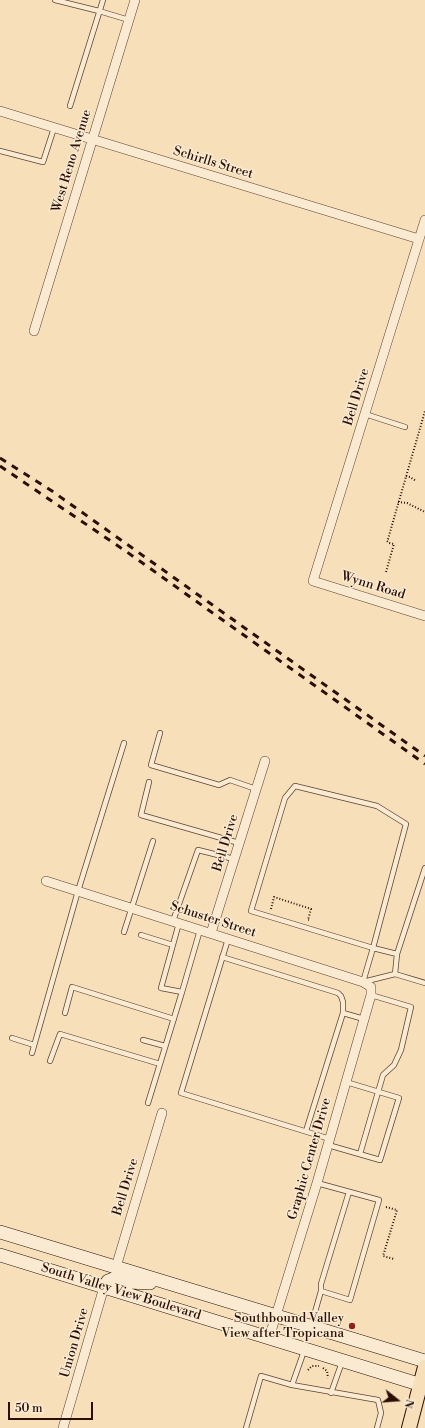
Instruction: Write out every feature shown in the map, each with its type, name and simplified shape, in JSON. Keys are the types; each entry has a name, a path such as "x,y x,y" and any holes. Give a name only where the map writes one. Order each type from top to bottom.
{"main road":[{"name":"South Valley View Boulevard","path":"0,1232 425,1361"},
{"name":"South Valley View Boulevard","path":"0,1256 423,1385"},
{"path":"104,1287 108,1281 112,1279 128,1282 170,1284"},
{"path":"409,1428 423,1385 425,1368"}],"street":[{"name":"West Reno Avenue","path":"34,330 135,0"},
{"name":"Schirlls Street","path":"0,111 419,239"},
{"name":"Bell Drive","path":"313,581 425,220"},
{"name":"Wynn Road","path":"313,581 425,616"},
{"name":"Bell Drive","path":"211,933 265,761"},
{"name":"Schuster Street","path":"46,882 363,982 371,991"},
{"name":"Graphic Center Drive","path":"269,1338 317,1183 371,991"},
{"name":"Bell Drive","path":"116,1267 162,1114"},
{"name":"Union Drive","path":"63,1428 104,1287"}],"lane":[{"path":"55,0 129,20"},
{"path":"70,106 103,0"},
{"path":"0,151 43,162 54,128"},
{"path":"365,414 405,427"},
{"path":"160,733 151,765 219,785 230,780 256,789"},
{"path":"32,1053 78,891 124,743"},
{"path":"149,782 141,815 239,843"},
{"path":"363,982 373,948 406,824 377,806 295,786 285,798 251,911 373,948 397,954"},
{"path":"124,932 153,841"},
{"path":"182,992 161,988 173,945 176,922 198,850 234,859"},
{"path":"395,974 397,954 425,868"},
{"path":"148,1103 200,930"},
{"path":"141,935 173,945"},
{"path":"228,939 181,1093 306,1131 329,1142 380,1160 399,1098 346,1082"},
{"path":"222,957 338,993 341,996 343,1002 343,1013 306,1131"},
{"path":"363,982 395,974 425,983"},
{"path":"65,1013 72,987 174,1019"},
{"path":"360,1154 383,1075 394,1065 401,1050 411,1007 371,991"},
{"path":"343,1013 364,1019"},
{"path":"50,1061 60,1034 160,1064"},
{"path":"12,1038 34,1045"},
{"path":"143,1040 165,1046"},
{"path":"317,1183 379,1200 350,1300 321,1291"},
{"path":"311,1326 321,1291 321,1284 349,1192"},
{"path":"292,1385 305,1349"},
{"path":"331,1392 342,1360"},
{"path":"246,1428 261,1376 292,1385 378,1400 381,1413 377,1428"}],"path":[{"path":"386,572 394,544 387,541 425,414"},
{"path":"406,476 416,481"},
{"path":"398,502 407,502 425,512"},
{"path":"268,916 274,897 311,909 308,920 315,922"},
{"path":"394,1259 383,1256 398,1210"},
{"path":"308,1370 312,1366 319,1366 323,1368 327,1371 327,1381"}],"railway":[{"path":"0,458 52,491 425,756"},
{"path":"0,466 127,552 425,764"}],"place":[{"name":"Southbound Valley View after Tropicana","path":"352,1326"}]}
